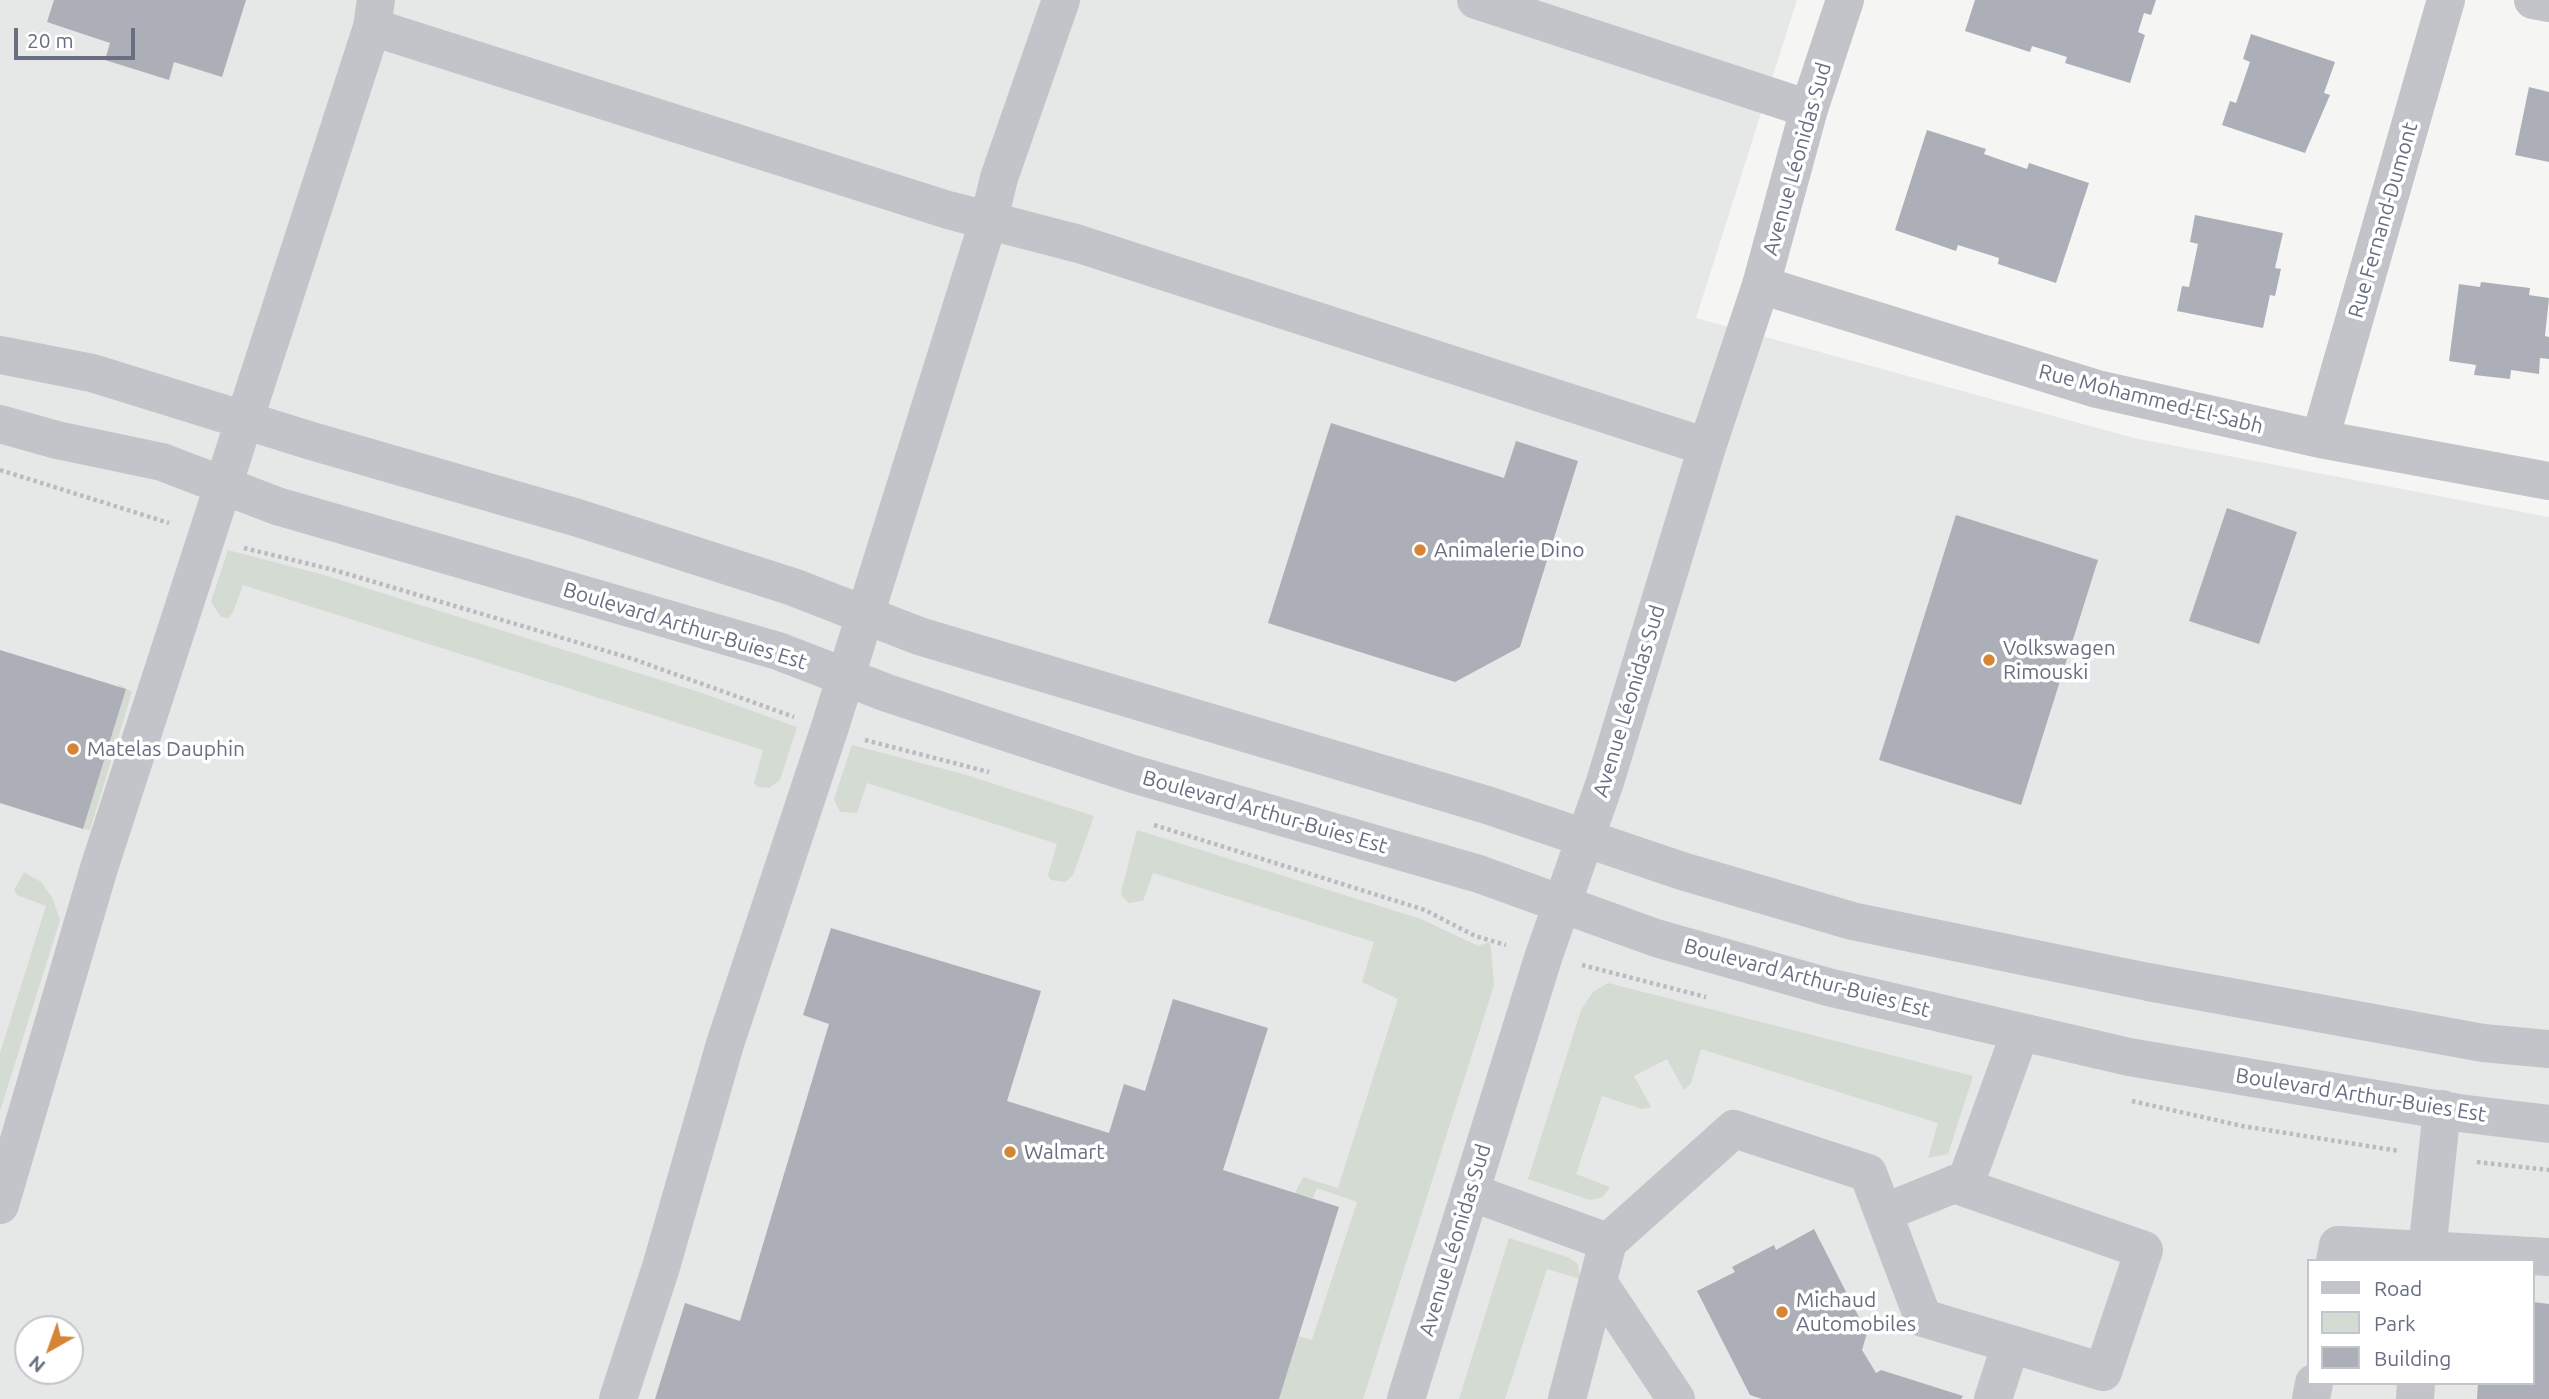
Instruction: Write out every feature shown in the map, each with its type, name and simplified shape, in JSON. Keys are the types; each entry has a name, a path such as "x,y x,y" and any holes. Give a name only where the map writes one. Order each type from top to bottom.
{"street":[{"path":"618,1399 693,1160 725,1044 845,678 989,219 999,178 1061,0"},
{"path":"1476,0 1809,109"},
{"name":"Avenue Léonidas Sud","path":"1406,1399 1562,904 1586,838 1707,447 1761,285 1809,109 1845,0"},
{"name":"Rue Fernand-Dumont","path":"2320,439 2446,0"},
{"path":"2533,0 2549,3"},
{"path":"0,1205 99,868 247,419 374,14 948,209 1079,244 1707,447"},
{"name":"Rue Mohammed-El-Sabh","path":"1761,285 2097,389 2320,439 2549,481"},
{"path":"0,355 92,373 315,442 578,518 793,586 919,636 1487,805 1682,871 1852,921 2148,982 2483,1043 2549,1049"},
{"name":"Boulevard Arthur-Buies Est","path":"0,424 57,440 162,462 277,506 778,651 845,678 1133,775 1479,874 1656,938 1814,983 2129,1058 2549,1124"},
{"path":"1884,1213 1967,1179 2020,1032"},
{"path":"2427,1254 2442,1109"},
{"path":"1567,1399 1608,1242 1734,1129 1868,1173 1923,1318 2104,1372 2144,1250 1954,1184"},
{"path":"1471,1192 1608,1242"},
{"path":"2336,1259 2338,1245 2427,1254 2549,1257"},
{"path":"1598,1282 1676,1399"},
{"path":"1993,1399 2011,1344"}],"shaded area":[{"path":"0,0 1797,0 1696,318 2134,438 2549,517 2549,1399 0,1399"}],"green space":[{"path":"228,550 324,575 702,693 797,727 780,780 769,788 758,787 754,783 763,750 243,585 233,612 228,618 221,617 211,602"},
{"path":"119,684 132,692 90,830 83,829 126,689"},
{"path":"852,745 963,774 1094,816 1073,875 1065,882 1051,880 1048,875 1057,844 867,783 857,813 840,812 834,799"},
{"path":"1137,830 1421,919 1478,946 1489,942 1491,947 1494,985 1363,1399 1279,1399 1299,1336 1312,1340 1357,1202 1317,1188 1313,1198 1295,1193 1303,1177 1338,1188 1398,999 1362,982 1374,942 1153,873 1143,901 1129,903 1121,895"},
{"path":"24,872 41,882 52,897 60,920 0,1111 0,1053 46,906 17,895 14,890"},
{"path":"1608,983 1973,1076 1948,1154 1928,1158 1938,1123 1701,1049 1691,1083 1684,1090 1667,1059 1634,1076 1651,1107 1642,1109 1602,1096 1576,1174 1610,1187 1603,1197 1590,1200 1528,1179 1581,1010 1593,992"},
{"path":"1509,1238 1570,1258 1578,1264 1580,1279 1547,1269 1505,1399 1459,1399"}],"building":[{"path":"54,0 246,0 222,77 174,62 169,80 105,60 110,43 47,22"},
{"path":"1975,0 2156,0 2151,15 2144,13 2138,32 2145,35 2130,83 2065,63 2067,57 2032,46 2030,52 1965,31"},
{"path":"2251,34 2335,62 2324,93 2330,95 2305,153 2222,125 2230,101 2236,103 2250,62 2243,59"},
{"path":"2529,87 2549,92 2549,162 2515,155"},
{"path":"1927,130 1986,149 1984,154 2027,169 2029,163 2089,183 2056,283 1998,264 1999,258 1958,245 1956,251 1895,230"},
{"path":"2195,215 2283,233 2275,268 2281,269 2275,296 2270,295 2263,328 2177,311 2182,286 2189,287 2198,244 2190,242"},
{"path":"2481,282 2530,288 2529,295 2549,298 2545,336 2549,337 2549,359 2540,358 2539,374 2511,370 2510,379 2474,375 2476,365 2449,361 2459,284 2480,287"},
{"name":"Animalerie Dino","path":"1331,423 1504,478 1516,441 1578,461 1520,647 1455,682 1268,623"},
{"path":"2227,508 2297,532 2259,644 2189,621"},
{"name":"Volkswagen Rimouski","path":"1956,515 2098,560 2021,805 1879,760"},
{"name":"Matelas Dauphin","path":"0,650 126,689 83,829 0,803"},
{"name":"Walmart","path":"831,928 1041,991 1007,1101 1109,1133 1124,1084 1145,1091 1173,999 1268,1028 1223,1170 1339,1207 1279,1399 655,1399 685,1303 740,1321 829,1024 803,1015"},
{"name":"Michaud Automobiles","path":"1814,1229 1867,1333 1862,1350 1876,1373 1881,1370 1963,1396 1961,1399 1762,1399 1750,1395 1697,1291 1735,1272 1732,1267 1774,1245 1776,1250"},
{"path":"2535,1302 2549,1304 2549,1399 2477,1399 2478,1385 2535,1385"}],"place":[{"name":"Animalerie Dino","path":"1420,550"},
{"name":"Volkswagen Rimouski","path":"1989,660"},
{"name":"Matelas Dauphin","path":"73,749"},
{"name":"Walmart","path":"1010,1152"},
{"name":"Michaud Automobiles","path":"1782,1312"}]}
